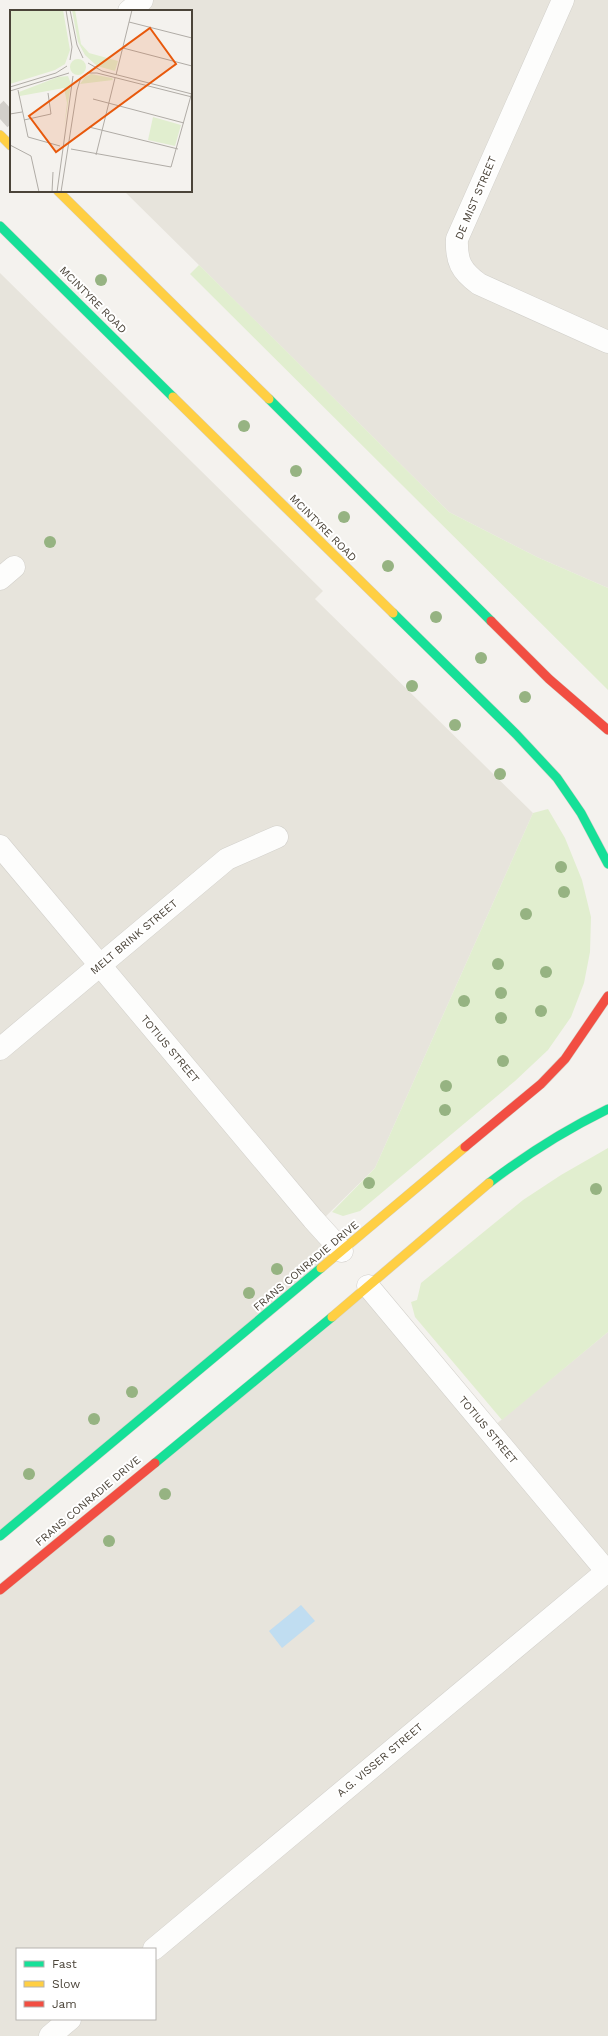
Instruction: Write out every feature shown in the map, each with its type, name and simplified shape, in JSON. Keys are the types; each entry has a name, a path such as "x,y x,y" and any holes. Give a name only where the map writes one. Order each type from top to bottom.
{"main road":[{"path":"0,135 10,145"},
{"path":"59,192 549,679 608,730"},
{"name":"MCINTYRE ROAD","path":"0,226 516,734 557,778 581,813 608,864"},
{"name":"FRANS CONRADIE DRIVE","path":"0,1536 541,1084 565,1059 608,996"},
{"name":"FRANS CONRADIE DRIVE","path":"0,1590 368,1286 516,1161 578,1122 608,1109"}],"street":[{"path":"130,10 142,0"},
{"name":"DE MIST STREET","path":"563,0 457,239 456,253 468,276 479,284 608,342"},
{"name":"MELT BRINK STREET","path":"0,1049 227,859 277,837"},
{"name":"TOTIUS STREET","path":"0,846 313,1220 342,1251"},
{"name":"TOTIUS STREET","path":"368,1286 607,1572"},
{"name":"A.G. VISSER STREET","path":"155,1948 607,1572"},
{"path":"50,2036 69,2020"}],"shaded area":[{"path":"147,0 608,0 608,588 537,557 449,512 125,192 192,192 192,10 135,10"},
{"path":"0,273 323,591 315,599 533,813 375,1168 317,1225 337,1250 0,1532"},
{"path":"371,1287 489,1430 608,1332 608,2036 0,2036 0,1594"}],"green space":[{"path":"199,265 449,512 537,557 608,588 608,690 190,274"},
{"path":"548,809 565,838 582,880 591,917 590,952 584,983 571,1017 548,1050 515,1081 360,1211 343,1216 332,1212 375,1168 533,813"},
{"path":"608,1148 608,1332 502,1420 415,1317 411,1302 417,1300 421,1283 523,1200 561,1175"}],"water":[{"path":"301,1605 315,1621 282,1648 269,1631"}],"tunnel":[{"path":"0,119 10,110"}],"traffic: fast":[{"path":"0,226 173,397"},
{"path":"269,399 491,621"},
{"path":"393,613 516,734 557,778 581,813 608,864"},
{"path":"489,1183 547,1143 608,1109"},
{"path":"0,1536 321,1268"},
{"path":"155,1463 332,1317"}],"traffic: slow":[{"path":"0,135 10,145"},
{"path":"59,192 269,399"},
{"path":"173,397 393,613"},
{"path":"321,1268 465,1147"},
{"path":"332,1317 489,1183"}],"traffic: jam":[{"path":"491,621 549,679 608,730"},
{"path":"465,1147 541,1084 565,1059 608,996"},
{"path":"0,1590 155,1463"}]}
